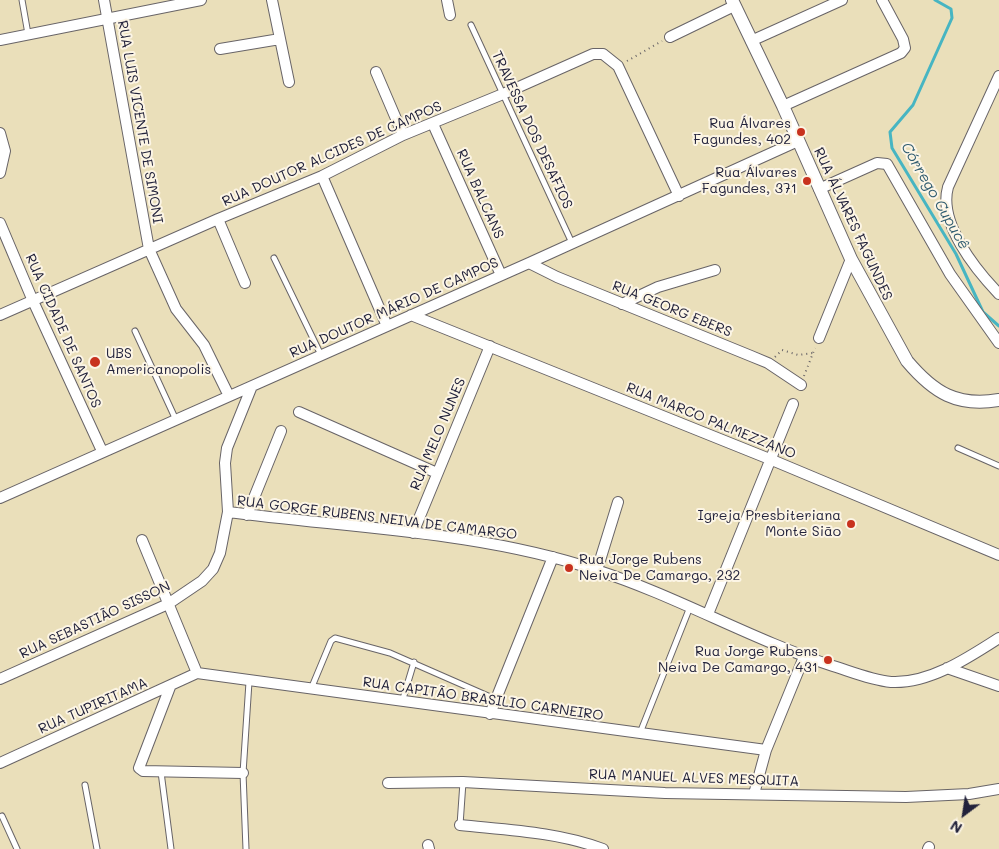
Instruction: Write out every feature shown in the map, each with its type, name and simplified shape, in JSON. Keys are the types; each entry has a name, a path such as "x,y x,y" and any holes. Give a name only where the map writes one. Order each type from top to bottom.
{"street":[{"name":"RUA LUIS VICENTE DE SIMONI","path":"104,0 149,249 176,309 204,345 229,396"},
{"path":"0,41 28,34 108,20 176,3 201,0"},
{"path":"272,0 289,82"},
{"path":"447,0 450,15"},
{"path":"752,41 842,0"},
{"path":"783,106 901,53 905,48 903,39 882,0"},
{"path":"670,37 733,3"},
{"name":"RUA ÁLVARES FAGUNDES","path":"733,3 783,106 851,258 878,312 907,361 919,376 933,388 963,402 999,400"},
{"path":"220,49 280,39"},
{"name":"RUA DOUTOR ALCIDES DE CAMPOS","path":"0,316 218,218 322,176 403,135 504,94 594,54 603,54 618,66"},
{"path":"618,66 679,196"},
{"path":"376,72 403,135"},
{"path":"999,76 948,187 945,202 946,214 958,242 999,294"},
{"name":"RUA BALCANS","path":"433,124 501,275"},
{"path":"0,133 5,151 0,173"},
{"name":"RUA DOUTOR MÁRIO DE CAMPOS","path":"0,498 102,450 176,420 798,141"},
{"path":"819,189 877,163 887,164 950,274 999,343"},
{"path":"322,176 386,326"},
{"path":"218,218 245,283"},
{"name":"RUA CIDADE DE SANTOS","path":"0,223 32,301 102,450"},
{"path":"819,338 851,258"},
{"name":"RUA GEORG EBERS","path":"529,263 622,304 768,363 800,385"},
{"path":"622,304 658,287 715,270"},
{"name":"RUA MARCO PALMEZZANO","path":"411,315 772,460 999,555"},
{"name":"RUA MELO NUNES","path":"413,533 490,346"},
{"name":"RUA SEBASTIÃO SISSON","path":"0,679 168,604 202,581 213,569 220,553 228,512 225,463 227,448 252,386"},
{"path":"708,614 772,460 793,404"},
{"path":"299,412 437,473"},
{"path":"247,515 281,431"},
{"path":"597,570 618,502"},
{"name":"RUA GORGE RUBENS NEIVA DE CAMARGO","path":"228,512 472,541 553,557 597,570 708,614 804,657 867,677 891,682 914,680 947,668 999,638"},
{"path":"142,540 197,673"},
{"path":"490,714 553,557"},
{"path":"754,794 766,750 804,657"},
{"path":"947,668 999,686"},
{"name":"RUA CAPITÃO BRASILIO CARNEIRO","path":"197,673 249,682 766,750"},
{"name":"RUA TUPIRITAMA","path":"0,763 170,687 197,673"},
{"path":"170,687 138,765 143,771 243,773"},
{"name":"RUA MANUEL ALVES MESQUITA","path":"388,782 463,782 665,793 906,797 969,794 999,789"},
{"path":"460,825 542,834 586,842 603,849"}],"lane":[{"path":"22,0 28,34"},
{"name":"TRAVESSA DOS DESAFIOS","path":"471,25 572,243"},
{"path":"274,258 321,355"},
{"path":"135,332 176,420"},
{"path":"958,448 999,466"},
{"path":"640,733 690,607"},
{"path":"311,690 334,638 390,653 414,662 495,699"},
{"path":"402,702 414,662"},
{"path":"246,849 243,773 249,682"},
{"path":"161,771 171,849"},
{"path":"460,825 463,782"},
{"path":"85,785 97,849"},
{"path":"2,816 17,849"}],"path":[{"path":"618,66 670,37"},
{"path":"800,385 819,338"},
{"path":"768,363 782,350 798,355 813,353"}],"waterway":[{"name":"Córrego Cupucê","path":"935,0 951,9 952,18 913,105 890,132 892,148 956,254 983,312 999,326"}],"place":[{"name":"Rua Álvares Fagundes, 402","path":"801,132"},
{"name":"Rua Álvares Fagundes, 371","path":"807,181"},
{"name":"UBS Americanopolis","path":"95,362"},
{"name":"Igreja Presbiteriana Monte Sião","path":"851,524"},
{"name":"Rua Jorge Rubens Neiva De Camargo, 232","path":"569,568"},
{"name":"Rua Jorge Rubens Neiva De Camargo, 431","path":"828,660"}]}
